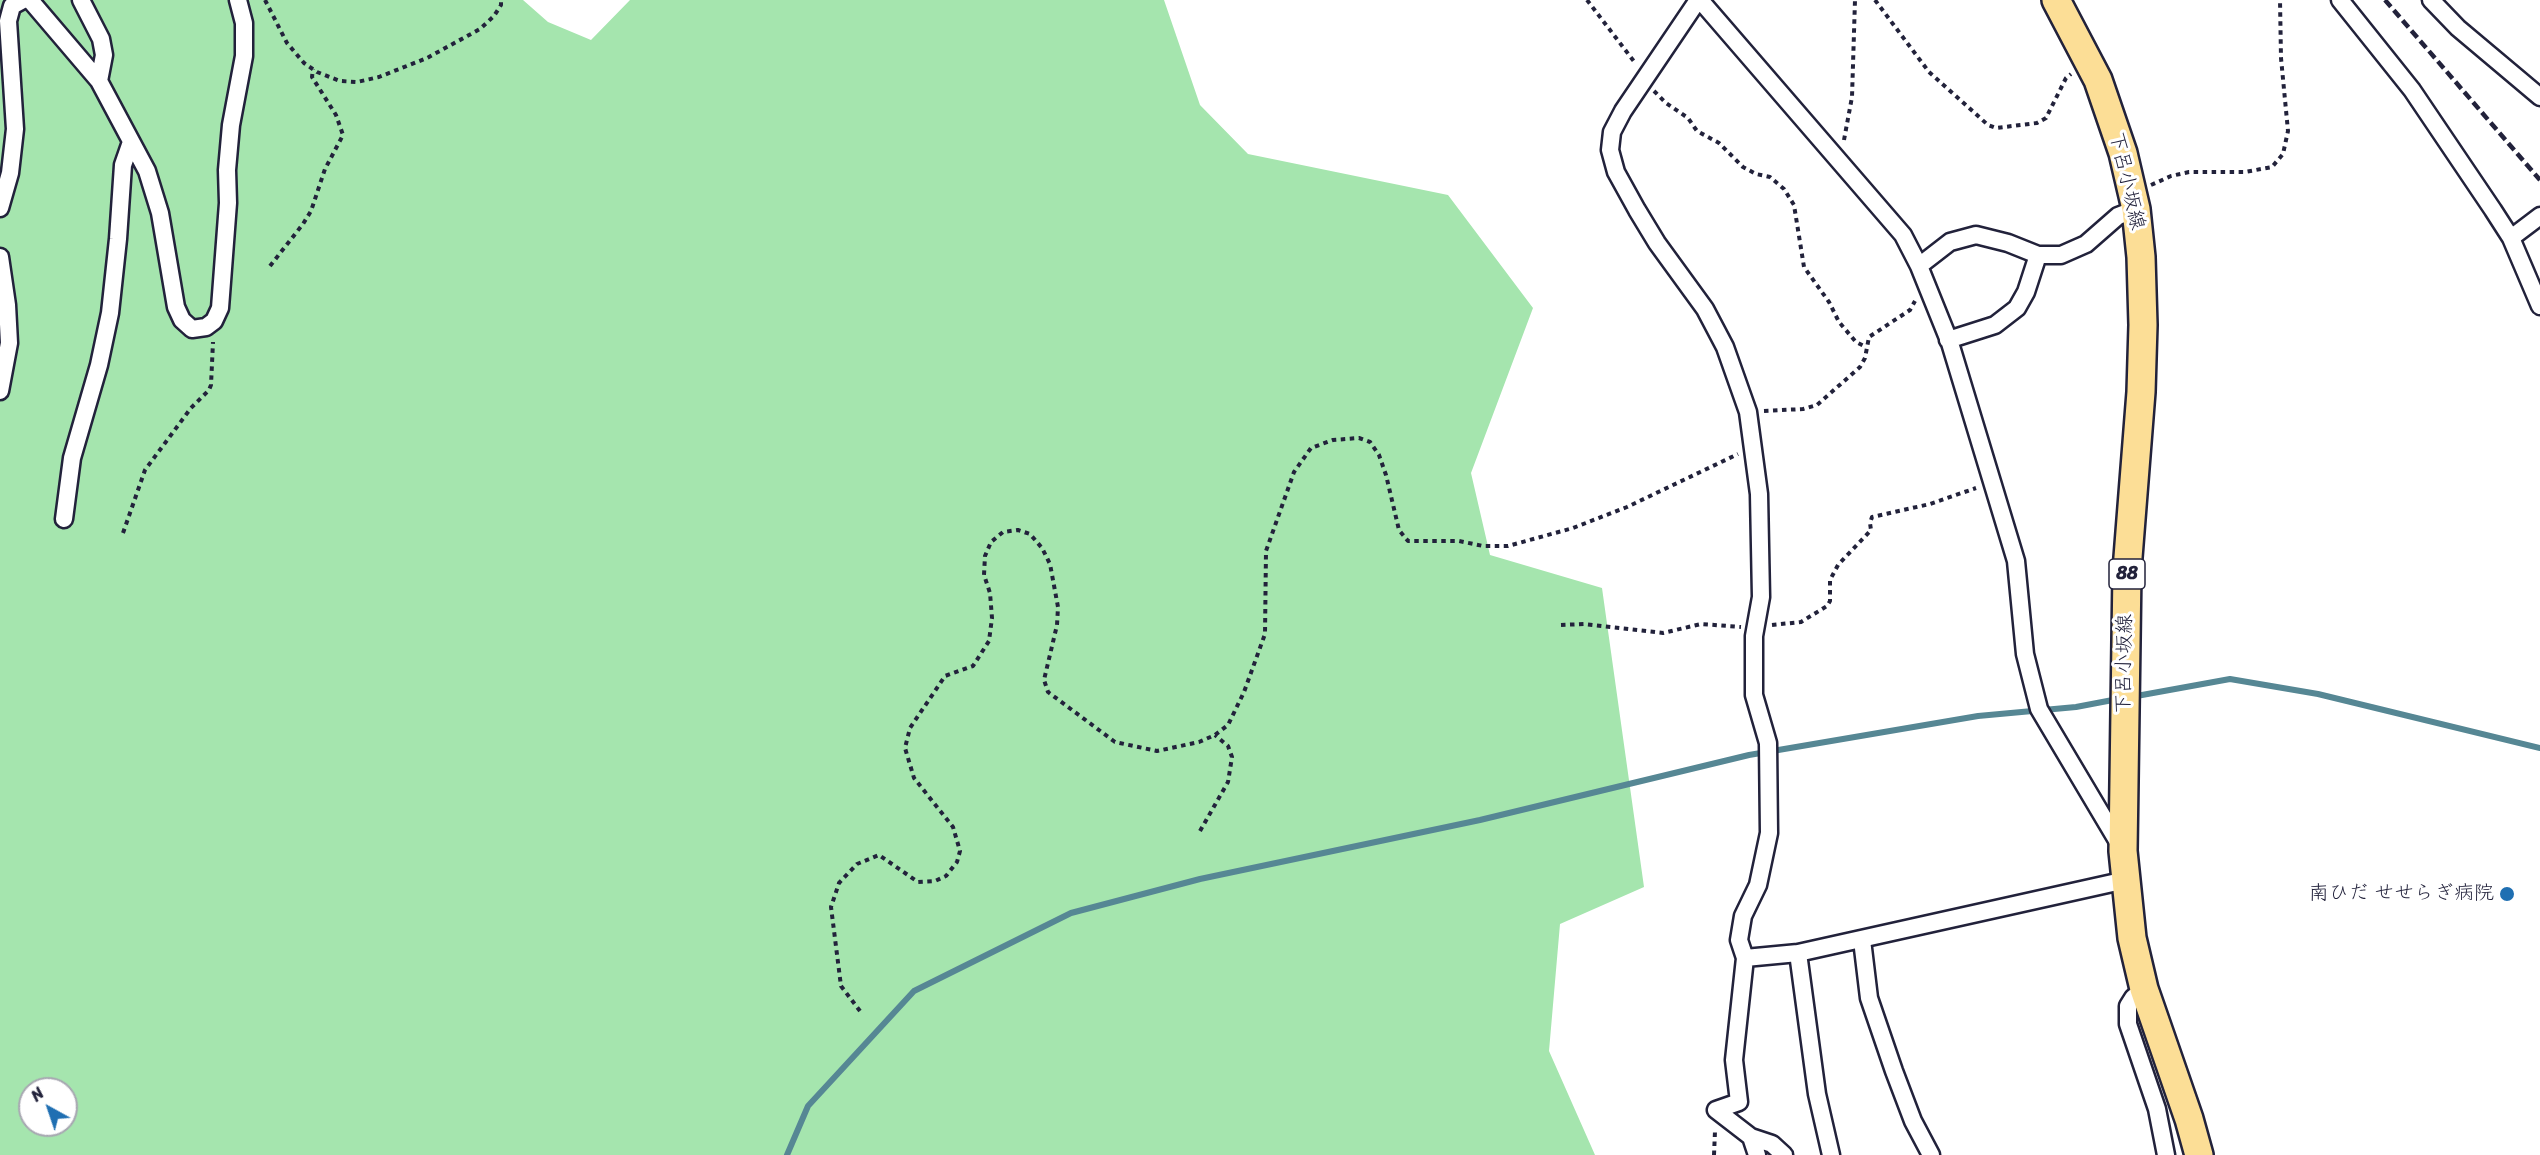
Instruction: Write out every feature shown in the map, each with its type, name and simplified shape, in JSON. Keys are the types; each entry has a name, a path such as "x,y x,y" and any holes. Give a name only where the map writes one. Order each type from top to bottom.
{"main road":[{"name":"下呂小坂線","path":"2056,0 2089,63 2110,112 2134,199 2141,257 2144,326 2127,570 2123,851 2132,938 2144,989 2189,1119 2199,1155"}],"street":[{"path":"0,208 10,173 15,129 8,21 12,6 23,0"},
{"path":"30,0 99,81 147,171 160,213 176,307 182,320 192,329 206,327 214,321 220,308 228,203 226,170 231,125 244,56 244,23 238,0"},
{"path":"81,0 101,39 104,55 99,81"},
{"path":"1784,1155 1772,1144 1751,1137 1716,1110 1739,1102 1734,1060 1746,958 1739,940 1743,916 1758,885 1769,833 1770,760 1768,743 1754,695 1755,627 1761,597 1761,581 1759,494 1748,412 1725,347 1706,309 1657,243 1616,172 1610,150 1612,132 1623,111 1699,0 1903,235 1919,266 1948,340 2016,561 2025,654 2039,709 2123,851"},
{"path":"2340,0 2412,90 2511,238 2540,306"},
{"path":"2431,0 2458,28 2540,97"},
{"path":"64,519 72,458 99,365 110,313 123,165 131,142"},
{"path":"1919,266 1950,242 1976,235 2008,243 2038,255 2050,256 2072,252 2086,244 2134,199"},
{"path":"2511,238 2540,216"},
{"path":"1948,340 1995,325 2017,308 2026,292 2038,255"},
{"path":"0,257 7,305 9,343 0,391"},
{"path":"1746,958 1798,953 1862,940 2126,880"},
{"path":"1862,940 1869,998 1913,1121 1931,1155"},
{"path":"1798,953 1817,1094 1831,1155"},
{"path":"2144,989 2133,998 2128,1006 2128,1023 2157,1109 2166,1155"},
{"path":"1751,1137 1757,1155"}],"path":[{"path":"265,0 287,43 304,63 340,81 357,82 379,77 427,58 480,29 494,16 501,5 501,0"},
{"path":"1587,0 1665,103 1689,118 1697,131 1719,143 1743,167 1756,174 1770,177 1784,189 1794,205 1804,267 1829,302 1839,322 1856,342 1866,347"},
{"path":"1839,161 1852,97 1855,0"},
{"path":"1875,0 1929,72 1988,125 1996,128 2037,123 2046,118 2066,78 2075,69 2089,63"},
{"path":"2134,199 2153,185 2171,176 2189,172 2245,172 2272,167 2283,154 2288,131 2281,58 2280,0"},
{"path":"270,267 303,224 325,169 343,135 336,115 312,77 313,69"},
{"path":"1748,412 1803,409 1817,405 1860,367 1865,358 1869,337 1910,310 1918,295 1928,288"},
{"path":"123,533 145,470 169,436 211,385 214,345 206,327"},
{"path":"860,1011 841,986 831,907 839,883 857,864 879,855 918,882 935,881 946,876 957,862 960,851 953,827 914,778 905,748 910,728 945,676 973,666 989,642 992,618 990,593 984,575 985,556 991,542 1003,532 1018,530 1030,534 1042,548 1050,564 1058,607 1057,625 1044,680 1048,692 1115,742 1157,751 1199,742 1215,735 1228,725 1244,692 1265,634 1266,551 1294,472 1311,448 1333,440 1359,438 1370,442 1379,455 1386,475 1399,530 1408,542 1459,541 1483,546 1508,546 1573,528 1627,507 1753,447"},
{"path":"1561,625 1584,624 1662,633 1701,624 1755,627 1801,622 1827,606 1830,601 1830,580 1838,565 1871,530 1872,517 1930,504 1992,483"},
{"path":"1200,831 1228,782 1232,757 1228,746 1215,735"}],"green space":[{"path":"0,0 523,0 548,22 591,40 630,0 1164,0 1200,105 1248,154 1448,195 1533,308 1471,473 1490,555 1602,588 1644,887 1560,924 1549,1051 1595,1155 0,1155"}],"waterway":[{"path":"2131,697 2230,679 2318,694 2540,748"},
{"path":"787,1155 808,1106 914,991 1071,913 1200,879 1480,820 1749,755 1978,716 2076,707 2118,699"}],"railway":[{"path":"2385,0 2540,180"}],"place":[{"name":"南ひだ せせらぎ病院","path":"2507,894"}]}
